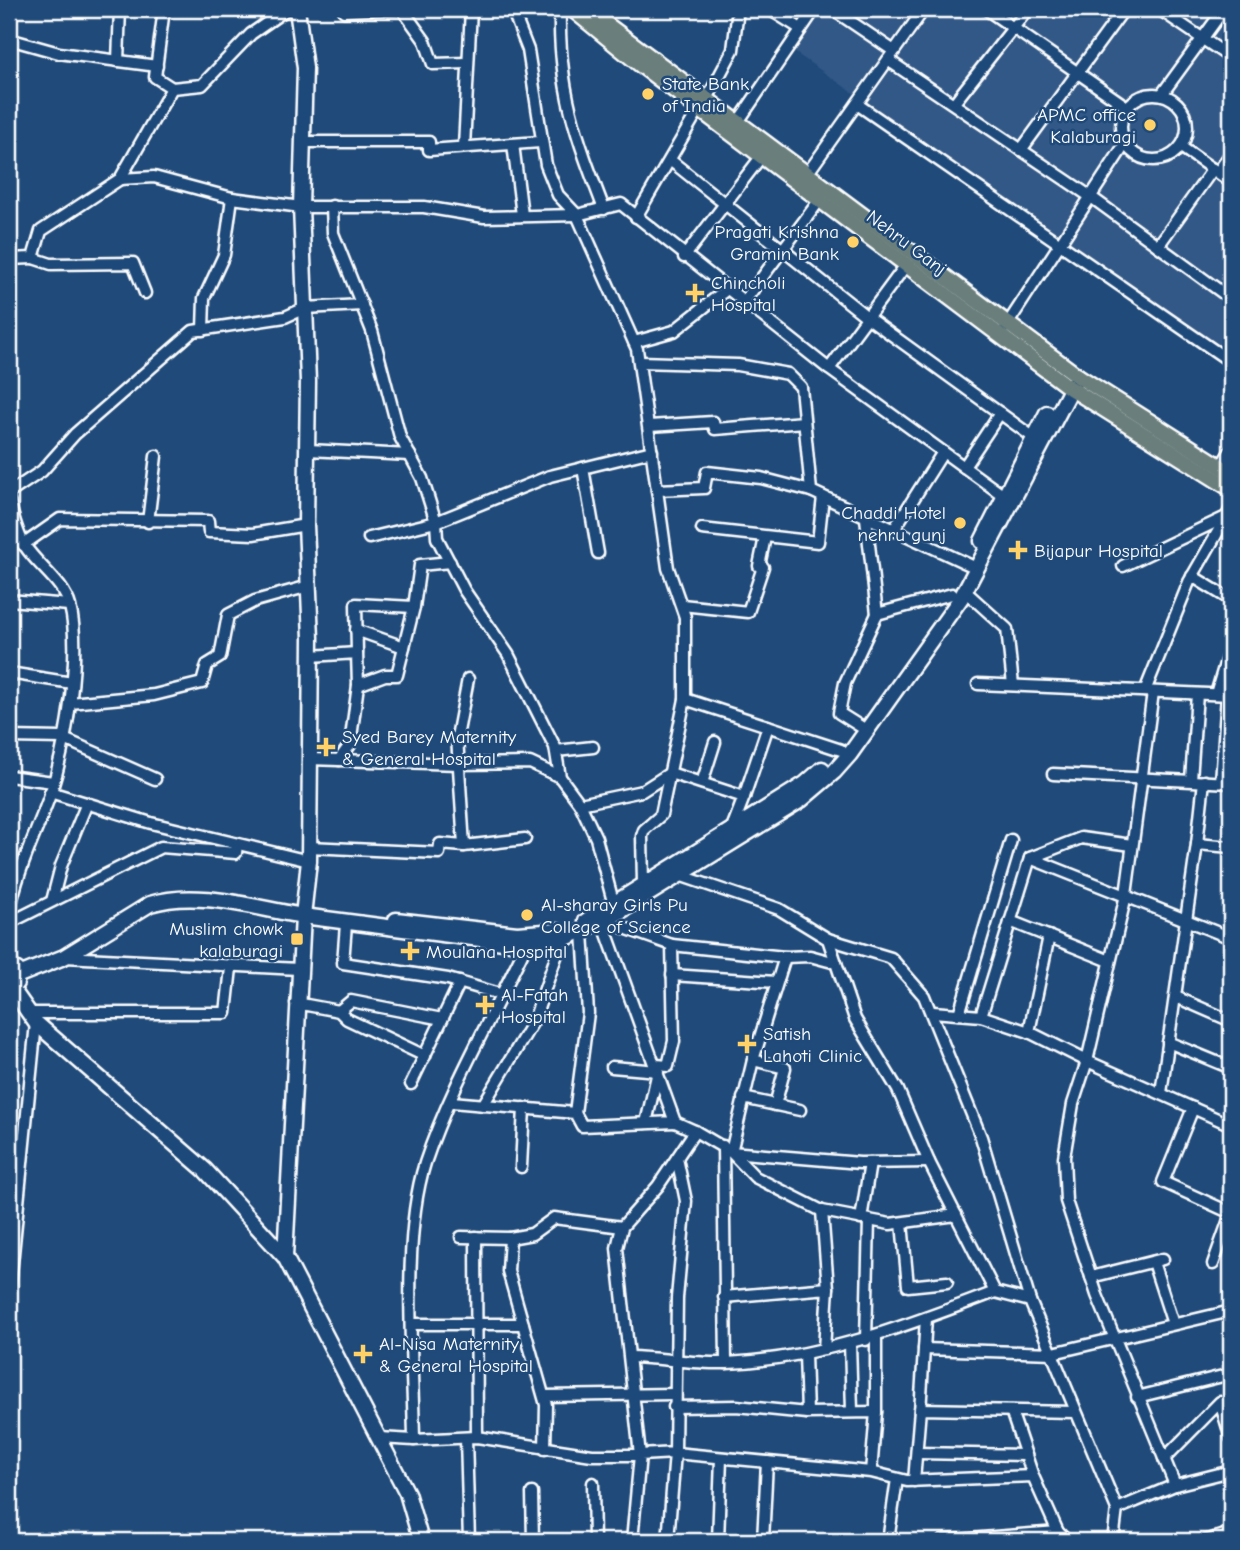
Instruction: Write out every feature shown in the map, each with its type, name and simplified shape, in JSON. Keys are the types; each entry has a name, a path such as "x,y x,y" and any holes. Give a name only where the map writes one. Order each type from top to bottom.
{"main road":[{"path":"285,1257 298,969 309,854 311,656 301,207 305,68 297,9"},
{"name":"Nehru Ganj","path":"572,9 703,104 738,122 1070,379 1231,489"},
{"name":"Nehru Ganj","path":"586,9 703,104 761,157 906,265 1004,329"},
{"path":"322,917 336,913 517,934 542,933 580,924 610,912 679,875 801,800 834,772 958,592 1009,500 1070,379"},
{"name":"Nehru Ganj","path":"1070,379 1226,469"},
{"path":"958,592 970,565 1009,500"},
{"path":"421,1541 407,1493 285,1257 205,1171 32,1018 12,976 64,957 150,904 188,898 322,917 346,924 526,945 562,940 583,932 643,883 805,784 863,728"}],"street":[{"path":"118,61 120,9"},
{"path":"164,9 155,77 172,88 202,85 251,34 287,9"},
{"path":"345,11 396,9"},
{"path":"402,9 425,41 433,64 467,63"},
{"path":"464,147 471,9"},
{"path":"512,9 527,50 540,142 558,195 577,215 634,342 640,362 668,568 682,605 685,699 659,819 644,830 643,883"},
{"path":"560,9 561,66 571,121 604,209"},
{"path":"636,217 733,50 738,9"},
{"path":"769,9 801,29"},
{"path":"738,122 815,9"},
{"path":"832,9 954,103 1091,197 1231,299"},
{"path":"807,174 922,12 909,9"},
{"path":"986,9 1127,107"},
{"path":"954,103 1028,9"},
{"path":"1021,150 1124,9"},
{"path":"1159,9 1231,58"},
{"path":"1162,94 1224,9"},
{"path":"9,39 60,53 157,66"},
{"path":"33,258 41,230 120,179 172,88"},
{"path":"1149,93 1162,94 1183,109 1187,135 1181,147 1172,156 1159,160 1146,160 1134,154 1125,144 1121,132 1121,119 1127,107 1137,98 1149,93"},
{"path":"857,104 1231,362"},
{"path":"304,142 429,142 429,150 540,142"},
{"path":"513,144 522,215"},
{"path":"1004,329 1125,144"},
{"path":"1181,147 1231,182"},
{"path":"1158,246 1231,153"},
{"path":"684,257 761,157"},
{"path":"670,160 867,317 1037,440"},
{"path":"120,179 154,177 232,198 301,207 424,207 484,217 577,215 621,204 684,257 829,369 1009,500"},
{"path":"203,330 204,298 224,255 232,198"},
{"path":"743,303 819,201"},
{"path":"332,206 332,233 372,331 400,437 422,478 436,522 437,538 508,654 556,751 561,777 580,804 596,838 610,912 675,1122"},
{"path":"9,259 33,258 51,264 133,263 145,293"},
{"path":"829,369 906,265"},
{"path":"634,342 674,331 727,289"},
{"path":"9,493 42,471 75,434 193,331 285,317 305,308 362,305"},
{"path":"640,362 738,365 788,374 801,387 811,491"},
{"path":"964,467 1000,413"},
{"path":"649,426 713,422 715,429 804,422"},
{"path":"308,450 410,455"},
{"path":"1226,469 1231,450"},
{"path":"369,538 436,522 550,476 652,451"},
{"path":"893,531 943,452"},
{"path":"148,522 156,456"},
{"path":"583,468 598,553"},
{"path":"657,490 704,488 707,472 761,478 811,491 970,565"},
{"path":"702,529 818,542 822,497"},
{"path":"9,501 11,516 23,545 63,593 69,605 75,657 70,703 52,787 16,875 9,913"},
{"path":"1123,566 1229,513"},
{"path":"1175,1485 1137,1397 1091,1277 1066,1201 1064,1157 1073,1104 1087,1061 1126,895 1149,691 1192,576 1229,513"},
{"path":"863,728 839,713 845,683 877,614 866,518"},
{"path":"23,545 60,519 208,521 209,531 253,534 306,525"},
{"path":"682,605 748,612 763,566 759,566 765,537"},
{"path":"358,685 385,675 397,675 414,607 421,565 450,562"},
{"path":"1192,576 1231,600"},
{"path":"70,703 154,695 202,683 206,665 220,657 228,615 255,601 309,586"},
{"path":"877,614 958,592 1007,629 1013,685"},
{"path":"9,600 69,605"},
{"path":"339,760 351,745 358,685 356,604 414,607"},
{"path":"356,630 404,647"},
{"path":"1216,694 1231,644"},
{"path":"311,656 357,653"},
{"path":"9,673 72,683"},
{"path":"464,846 458,725 468,679"},
{"path":"978,684 1229,695 1226,783 1141,776 1052,774"},
{"path":"1191,780 1197,694"},
{"path":"685,699 841,750"},
{"path":"732,828 768,726"},
{"path":"9,737 62,738 155,779"},
{"path":"702,783 715,742"},
{"path":"556,751 593,747"},
{"path":"309,759 458,764 530,763 561,777"},
{"path":"670,773 744,797"},
{"path":"580,804 642,791 670,773"},
{"path":"9,776 52,787 87,803 237,844 309,854 439,853 440,844 464,846 525,839"},
{"path":"1161,1093 1188,920 1204,781"},
{"path":"52,901 61,866 87,803"},
{"path":"1030,858 1081,838 1132,845"},
{"path":"959,1014 1011,840"},
{"path":"9,923 160,847 236,853 237,844"},
{"path":"1197,844 1231,846"},
{"path":"1030,858 1231,939"},
{"path":"981,1016 1030,858"},
{"path":"679,875 779,909 828,939 891,958 924,996 933,1012 981,1137 1030,1301 1117,1509 1110,1540"},
{"path":"610,912 672,945 785,957 810,956 836,963"},
{"path":"1010,921 1110,961"},
{"path":"346,924 343,963 460,982 503,995"},
{"path":"583,932 588,1013 575,1113 582,1126 675,1122 727,1149 755,1177 822,1211 890,1224 956,1215"},
{"path":"1029,1031 1049,936"},
{"path":"828,939 855,1019 898,1090 929,1162 995,1292"},
{"path":"9,940 12,976"},
{"path":"483,1105 534,1020 562,940"},
{"path":"414,1440 411,1244 425,1164 526,945"},
{"path":"612,1067 668,1066 674,1041 672,945"},
{"path":"64,957 231,968 298,969"},
{"path":"726,1363 724,1297 727,1149 785,957"},
{"path":"9,1294 14,1194 32,1018 226,1013 231,968"},
{"path":"672,975 776,982"},
{"path":"411,1084 460,982"},
{"path":"1175,998 1231,1021"},
{"path":"339,1011 351,1001 442,1019"},
{"path":"296,1003 339,1011 347,1019 425,1056"},
{"path":"933,1012 981,1016 1029,1031 1087,1061 1231,1125"},
{"path":"1168,1042 1231,1068"},
{"path":"752,1060 785,1068 775,1105"},
{"path":"646,1123 657,1068"},
{"path":"743,1098 800,1110"},
{"path":"452,1102 575,1113"},
{"path":"521,1167 524,1108"},
{"path":"1193,1108 1163,1182 1231,1213 1213,1264"},
{"path":"632,1541 640,1455 617,1248 622,1227 658,1186 695,1131"},
{"path":"727,1149 870,1163 929,1162"},
{"path":"668,1541 675,1453 675,1359 686,1201 677,1158"},
{"path":"870,1163 865,1219 876,1412 871,1472"},
{"path":"822,1211 828,1288 824,1349"},
{"path":"461,1237 510,1238 532,1234 554,1218 622,1227"},
{"path":"902,1223 908,1286 947,1282"},
{"path":"475,1237 477,1437"},
{"path":"510,1238 508,1271 544,1396 545,1449"},
{"path":"1091,1277 1158,1261 1173,1324"},
{"path":"724,1297 828,1288"},
{"path":"630,1357 726,1363 805,1354 871,1338 995,1292 1030,1301"},
{"path":"924,1349 1053,1353 1231,1311"},
{"path":"914,1480 926,1318"},
{"path":"412,1324 523,1324"},
{"path":"850,1343 852,1411"},
{"path":"805,1354 807,1413"},
{"path":"1137,1397 1231,1374"},
{"path":"544,1396 674,1394"},
{"path":"1164,1459 1220,1402 1231,1438"},
{"path":"674,1407 736,1406 807,1413 876,1412"},
{"path":"920,1412 920,1409 1075,1412"},
{"path":"1011,1411 1033,1476 1058,1532 1067,1541"},
{"path":"379,1438 414,1440 477,1437 592,1455 675,1453 871,1472 897,1479 914,1480 1033,1476"},
{"path":"466,1438 469,1541"},
{"path":"917,1452 1026,1455"},
{"path":"718,1541 721,1458"},
{"path":"763,1541 767,1462"},
{"path":"1117,1509 1175,1485 1231,1471"},
{"path":"888,1541 897,1479"},
{"path":"593,1483 594,1541"},
{"path":"532,1493 533,1541"},
{"path":"942,1541 1058,1532"},
{"path":"1205,1541 1231,1533"}],"shaded area":[{"path":"809,9 1231,9 1231,354 784,45"}],"place":[{"name":"State Bank of India","path":"648,94"},
{"name":"APMC office Kalaburagi","path":"1150,125"},
{"name":"Pragati Krishna Gramin Bank","path":"853,242"},
{"name":"Chincholi Hospital","path":"695,293"},
{"name":"Chaddi Hotel nehru gunj","path":"960,523"},
{"name":"Bijapur Hospital","path":"1018,550"},
{"name":"Syed Barey Maternity & General Hospital","path":"326,747"},
{"name":"Al-sharay Girls Pu College of Science","path":"527,915"},
{"name":"Muslim chowk kalaburagi","path":"297,939"},
{"name":"Moulana Hospital","path":"410,951"},
{"name":"Al-Fatah Hospital","path":"485,1005"},
{"name":"Satish Lahoti Clinic","path":"747,1044"},
{"name":"Al-Nisa Maternity & General Hospital","path":"363,1354"}]}
